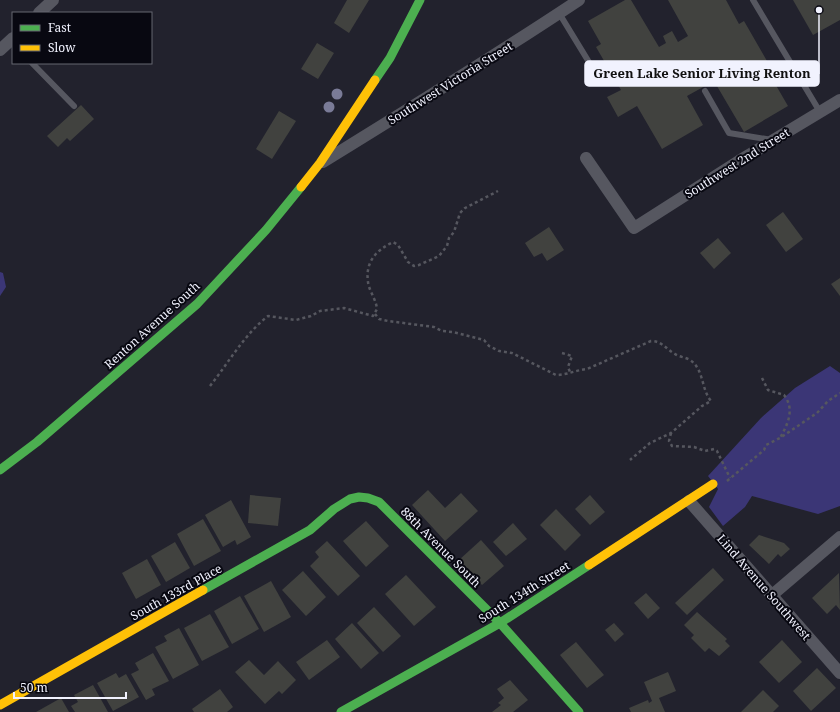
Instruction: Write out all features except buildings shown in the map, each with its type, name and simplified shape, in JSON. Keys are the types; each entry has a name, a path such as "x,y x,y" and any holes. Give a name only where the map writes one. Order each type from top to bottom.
{"street":[{"path":"40,12 53,0"},
{"name":"Renton Avenue South","path":"0,470 37,442 197,304 266,230 320,163 390,58 420,0"},
{"name":"Southwest Victoria Street","path":"320,163 439,88 511,45 579,0"},
{"path":"0,50 12,40"},
{"name":"Southwest 2nd Street","path":"586,158 634,228 773,140 840,100"},
{"name":"South 134th Street","path":"341,712 500,623 689,501 711,485"},
{"name":"88th Avenue South","path":"360,496 370,497 379,502 500,623 578,712"},
{"name":"South 133rd Place","path":"0,705 310,530 342,502 360,496"},
{"name":"Lind Avenue Southwest","path":"689,501 840,673"},
{"path":"771,596 840,537"}],"lane":[{"path":"753,0 820,112"},
{"path":"559,13 595,72"},
{"path":"33,64 74,106"},
{"path":"705,91 729,134 773,140"}],"path":[{"path":"375,314 377,309 376,303 368,282 372,259 377,251 393,242 398,245 408,262 414,266 439,256 447,246 449,238 454,232 460,213 465,208 498,191"},
{"path":"210,386 234,354 240,343 268,316 296,320 311,316 320,311 344,308 373,316 375,314"},
{"path":"375,314 379,319 434,327 442,331 453,332 484,340 489,346 499,351 512,353 556,375 563,375 570,372 587,369 651,341 658,341 675,355 690,360 704,381 707,396 711,401 702,406 671,433 650,443 630,460"},
{"path":"562,353 572,356 568,367 570,372"},
{"path":"762,378 768,390 784,395 790,404 789,419 780,438"},
{"path":"711,485 716,489 719,487 764,450 766,445 780,438 817,413 828,401 840,393"},
{"path":"671,433 669,441 672,446 694,447 705,451 714,449 717,451 730,478"}],"shaded area":[{"path":"0,272 3,273 6,287 0,296"},
{"path":"830,366 840,373 840,506 818,514 752,496 745,507 723,526 709,507 718,489 708,476 761,418 795,388"}],"traffic: fast":[{"path":"375,80 390,58 420,0"},
{"path":"0,470 37,442 197,304 266,230 301,187"},
{"path":"203,590 310,530 334,509 350,499 359,497 368,498 379,502 500,623 579,712"},
{"path":"341,712 500,623 589,565"}],"traffic: slow":[{"path":"301,187 320,163 375,80"},
{"path":"589,565 713,484"},
{"path":"0,705 203,590"}],"place":[{"name":"Green Lake Senior Living Renton","path":"819,10"}]}
